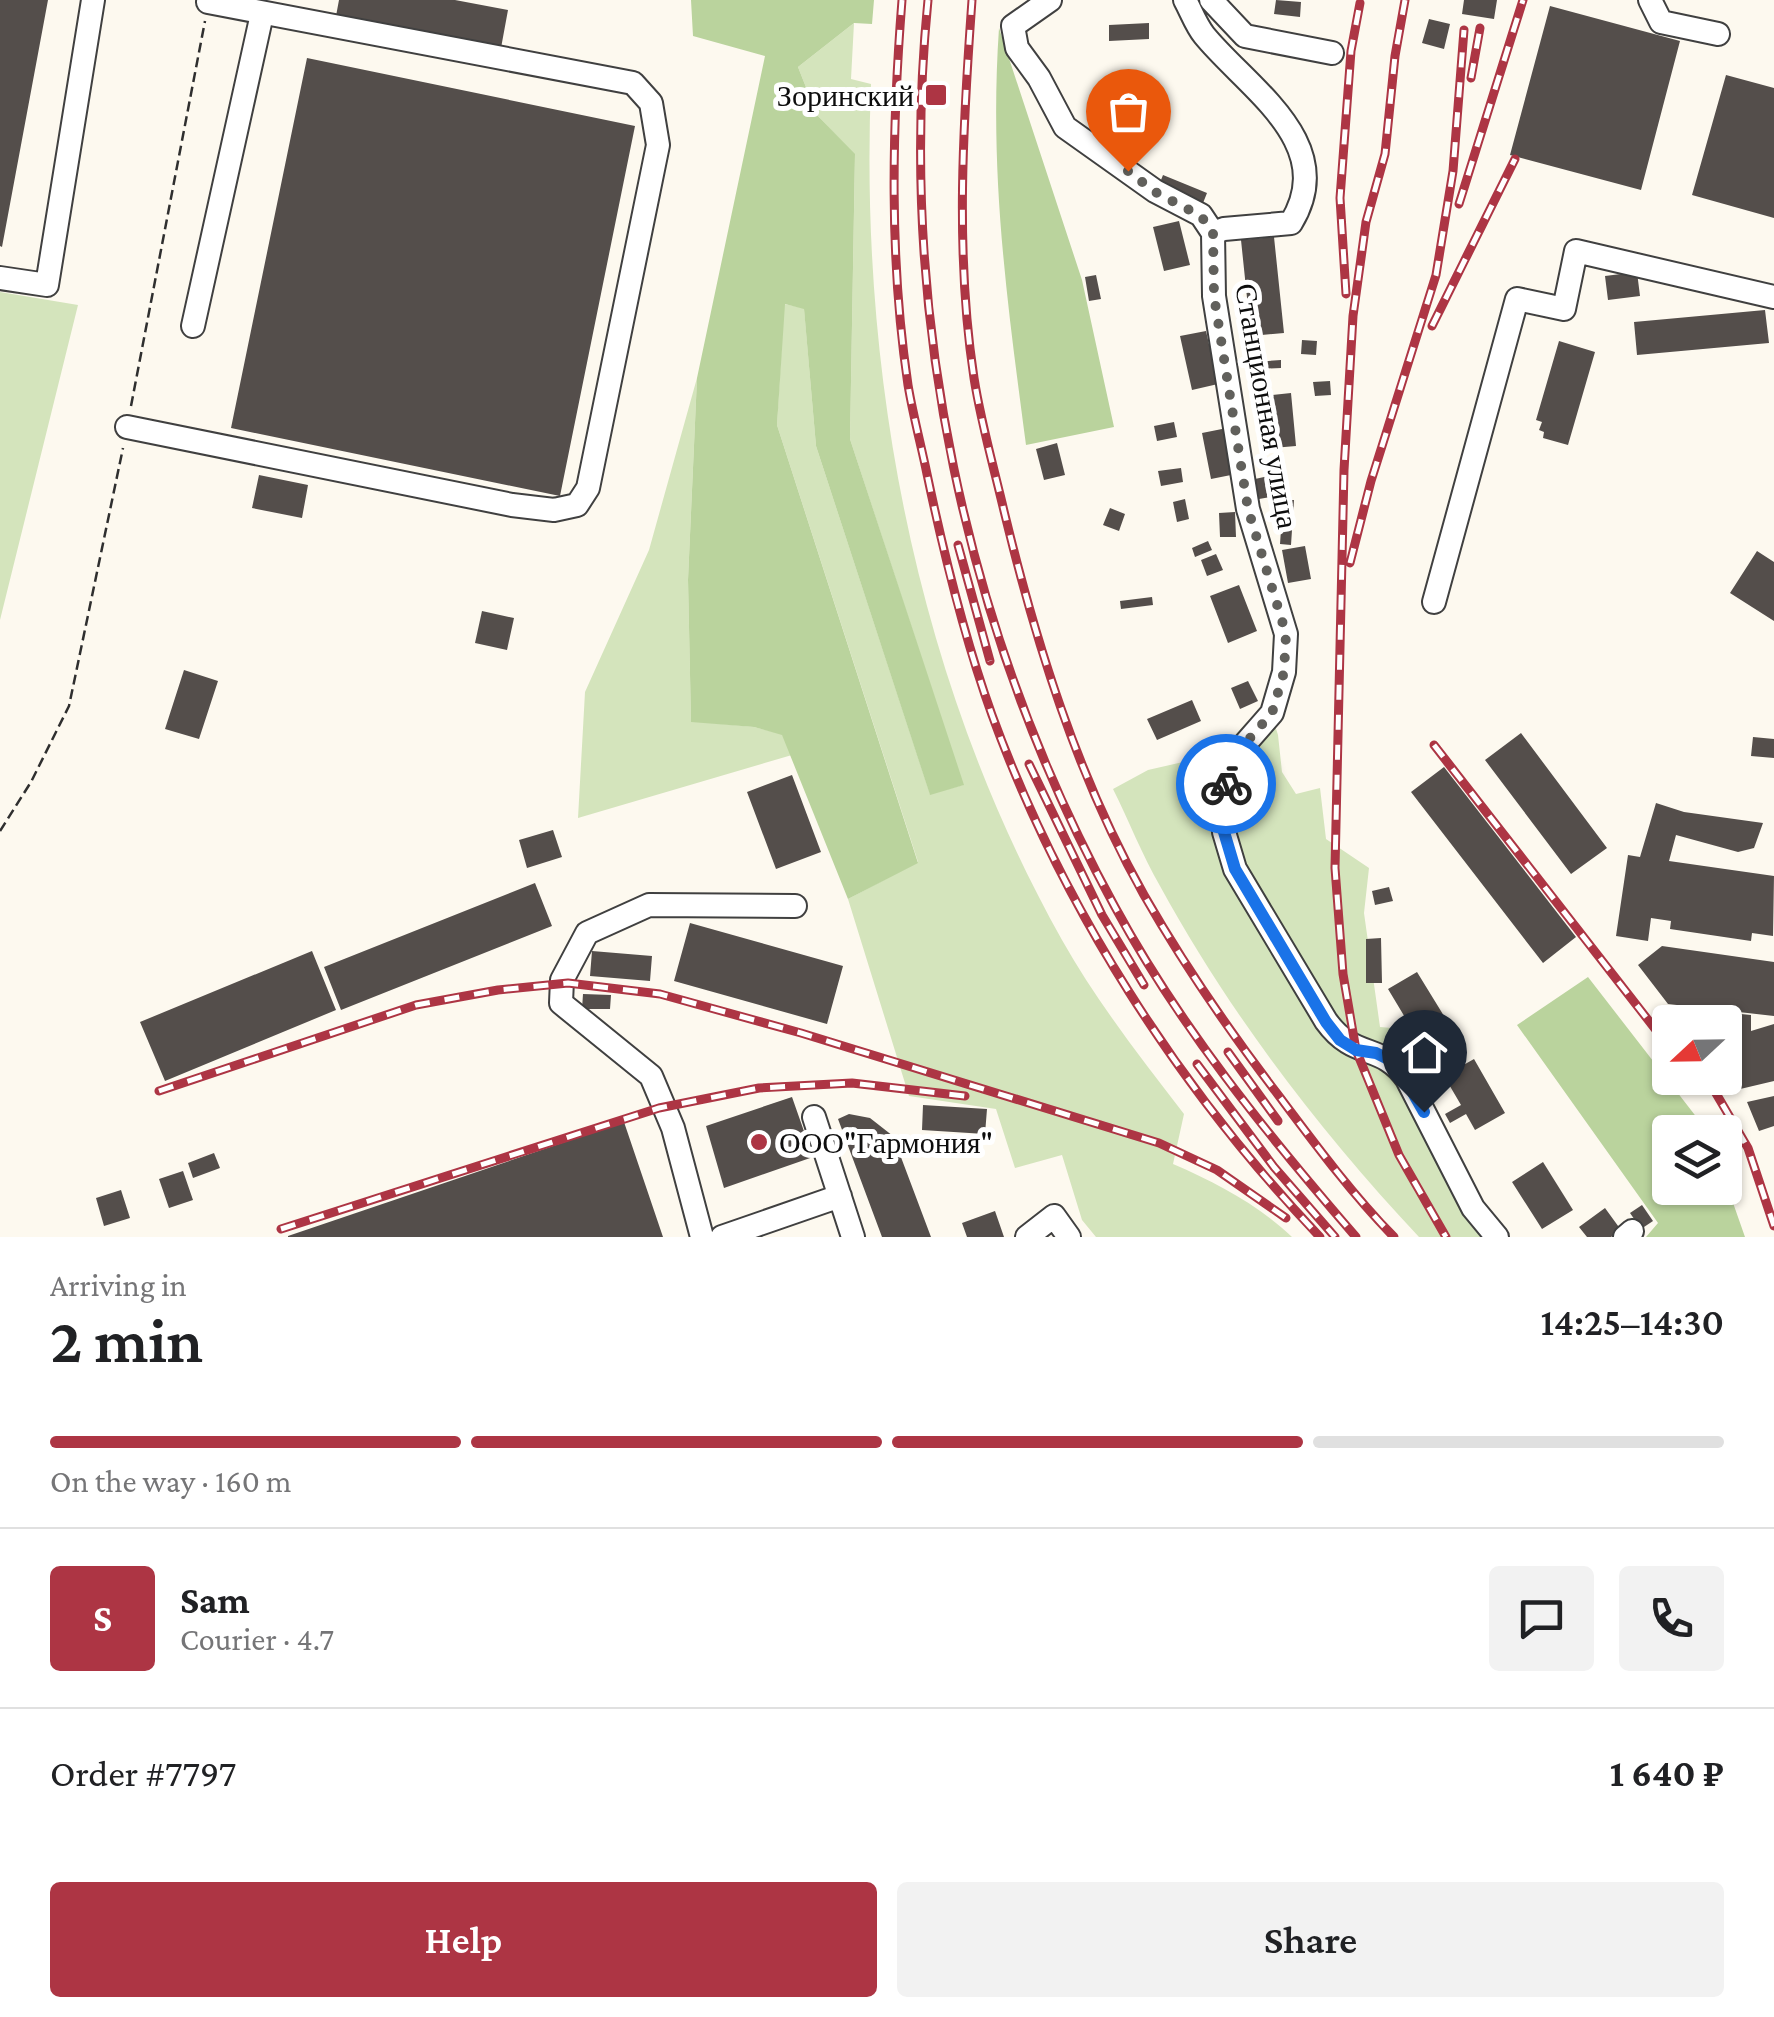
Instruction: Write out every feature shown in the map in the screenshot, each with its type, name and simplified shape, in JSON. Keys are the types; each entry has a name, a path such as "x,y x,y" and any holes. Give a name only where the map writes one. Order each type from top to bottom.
{"street":[{"path":"0,278 46,285 92,0"},
{"path":"1050,0 1013,26 1017,48 1039,78 1065,128 1155,192 1201,216 1213,233 1291,223 1303,203 1305,178 1295,136 1272,104 1202,33 1185,0"},
{"path":"1211,0 1245,36 1332,53"},
{"path":"1650,0 1661,22 1718,34"},
{"path":"128,427 512,505 554,510 576,504 588,488 658,145 651,103 633,83 208,2"},
{"path":"193,326 262,14"},
{"name":"Станционная улица","path":"1213,233 1214,296 1248,509 1286,634 1284,672 1272,713 1244,745 1223,791 1224,832 1235,869 1326,1022 1340,1040 1356,1050 1376,1053 1396,1063 1473,1208 1496,1237"},
{"path":"1434,602 1517,299 1564,309 1576,251 1774,297"},
{"path":"702,1237 673,1128 651,1076 562,1003 562,980 587,933 649,905 795,906"},
{"path":"814,1118 853,1237"},
{"path":"722,1237 840,1196"},
{"path":"1028,1237 1054,1216 1070,1237"}],"green space":[{"path":"691,0 874,0 872,24 854,23 798,67 817,115 855,154 850,439 964,785 930,795 816,446 804,309 785,304 777,425 918,863 848,899 782,735 754,727 691,722 688,580 697,378 765,56 693,36"},
{"path":"854,23 851,79 871,84 875,306 888,416 908,526 935,634 969,739 1012,841 1062,940 1105,1008 1184,1114 1173,1164 1236,1195 1292,1237 1096,1237 1082,1220 1062,1155 1015,1168 996,1109 909,1096 848,899 918,862 777,425 784,304 804,308 816,446 930,794 963,785 850,439 855,155 817,115 798,67"},
{"path":"999,28 1082,280 1114,427 1026,445 1006,288 998,186"},
{"path":"0,292 78,305 0,620"},
{"path":"697,378 688,580 691,721 782,734 792,755 578,818 585,692 649,550"},
{"path":"1269,707 1278,735 1282,772 1296,794 1320,788 1326,839 1369,868 1364,913 1380,1027 1392,1028 1441,1137 1471,1189 1506,1237 1419,1237 1346,1155 1278,1069 1216,980 1153,874 1113,789 1148,770 1218,754 1246,723"},
{"path":"1588,977 1652,1060 1652,1095 1679,1095 1695,1115 1652,1115 1652,1205 1734,1205 1745,1237 1646,1237 1658,1223 1517,1025"}],"building":[{"path":"0,0 48,0 2,247 0,246"},
{"path":"339,0 455,0 508,10 501,48 336,16"},
{"path":"1276,0 1301,2 1300,17 1274,14"},
{"path":"1464,0 1497,0 1494,19 1462,14"},
{"path":"1550,6 1680,41 1641,190 1510,155"},
{"path":"1429,19 1450,24 1444,49 1422,43"},
{"path":"1149,23 1149,39 1109,41 1109,25"},
{"path":"307,58 635,126 560,496 231,428"},
{"path":"1726,75 1774,88 1774,218 1692,195"},
{"path":"1163,175 1207,193 1203,203 1159,185"},
{"path":"1179,221 1190,265 1164,271 1153,227"},
{"path":"1274,237 1284,333 1251,336 1241,240"},
{"path":"1637,272 1640,296 1608,300 1605,276"},
{"path":"1096,275 1101,299 1089,301 1085,277"},
{"path":"1765,310 1769,343 1637,355 1634,322"},
{"path":"1206,331 1218,384 1192,390 1180,336"},
{"path":"1302,340 1317,341 1316,355 1301,354"},
{"path":"1559,341 1595,352 1568,445 1543,438 1544,432 1539,430 1542,422 1536,420"},
{"path":"1281,360 1281,368 1254,369 1253,362"},
{"path":"1330,381 1331,395 1315,396 1313,382"},
{"path":"1291,393 1296,446 1260,449 1255,397"},
{"path":"1174,422 1177,437 1157,441 1154,426"},
{"path":"1227,428 1236,474 1211,479 1202,433"},
{"path":"1057,443 1065,475 1044,480 1036,449"},
{"path":"1181,468 1183,482 1161,486 1158,471"},
{"path":"1277,474 1281,495 1259,499 1255,479"},
{"path":"259,475 308,485 302,518 252,508"},
{"path":"1185,499 1189,519 1177,522 1173,502"},
{"path":"1283,500 1294,500 1291,545 1280,544"},
{"path":"1110,508 1125,514 1119,531 1103,525"},
{"path":"1235,512 1236,537 1220,537 1219,513"},
{"path":"1208,541 1212,550 1195,557 1192,548"},
{"path":"1305,546 1311,579 1288,583 1282,550"},
{"path":"1757,551 1774,562 1774,621 1730,593"},
{"path":"1216,554 1223,570 1207,576 1201,560"},
{"path":"1239,585 1257,631 1228,643 1210,596"},
{"path":"1152,597 1153,605 1121,609 1120,601"},
{"path":"482,611 514,618 507,650 475,643"},
{"path":"184,670 218,681 199,739 165,729"},
{"path":"1248,681 1258,701 1240,709 1231,688"},
{"path":"1192,700 1201,721 1157,740 1147,719"},
{"path":"1521,733 1607,848 1571,874 1485,760"},
{"path":"1753,737 1774,739 1774,758 1751,756"},
{"path":"1444,767 1576,937 1543,963 1411,792"},
{"path":"792,775 821,852 776,869 747,792"},
{"path":"1656,803 1684,812 1763,823 1754,848 1738,852 1676,835 1669,861 1774,876 1773,936 1752,933 1751,941 1670,929 1671,921 1651,918 1648,941 1616,936 1628,855 1640,857"},
{"path":"553,830 562,857 527,868 519,840"},
{"path":"535,883 552,926 341,1010 324,967"},
{"path":"1389,887 1393,901 1375,905 1372,891"},
{"path":"690,923 843,966 827,1024 674,981"},
{"path":"1381,938 1382,983 1366,983 1366,939"},
{"path":"1662,946 1774,962 1774,1016 1742,1012 1742,1005 1668,1004 1638,965"},
{"path":"312,951 336,1010 165,1081 140,1022"},
{"path":"592,951 652,956 650,981 590,976"},
{"path":"1417,972 1444,1016 1415,1034 1388,989"},
{"path":"583,994 611,995 610,1009 582,1009"},
{"path":"1742,1014 1751,1015 1751,1031 1774,1024 1774,1081 1742,1089"},
{"path":"1474,1059 1505,1113 1475,1130 1466,1114 1450,1123 1445,1114 1461,1105 1444,1076"},
{"path":"1774,1096 1774,1126 1759,1131 1747,1102"},
{"name":"ООО\"Гармония\"","path":"792,1097 813,1157 724,1188 706,1126"},
{"path":"923,1105 987,1109 985,1134 922,1130"},
{"path":"849,1114 870,1118 893,1136 931,1237 882,1237 838,1119"},
{"path":"624,1122 663,1237 288,1237 288,1236"},
{"path":"214,1153 220,1168 193,1178 188,1163"},
{"path":"1543,1162 1573,1210 1542,1229 1512,1182"},
{"path":"183,1171 193,1200 169,1208 159,1179"},
{"path":"121,1190 130,1218 104,1226 96,1198"},
{"path":"1642,1205 1653,1221 1641,1229 1630,1213"},
{"path":"1605,1208 1621,1230 1611,1237 1587,1237 1579,1227"},
{"path":"995,1211 1004,1237 967,1237 962,1223"}],"railway":[{"path":"902,0 894,193 902,337 910,396 940,535 982,686 1020,786 1053,857 1129,993 1219,1120 1320,1237"},
{"path":"928,0 921,117 923,234 934,351 954,467 982,582 1018,693 1063,802 1140,951 1226,1078 1356,1237"},
{"path":"972,0 962,189 968,331 980,412 1004,511 1061,708 1120,850 1175,947 1225,1023 1306,1132 1394,1237"},
{"path":"1405,0 1385,154 1366,222 1353,316 1344,470 1335,868 1343,974 1356,1050 1399,1155 1446,1237"},
{"path":"1459,204 1523,0"},
{"path":"1346,294 1340,198 1351,51 1360,3"},
{"path":"1471,78 1480,28"},
{"path":"1350,563 1371,481 1436,275 1453,171 1464,30"},
{"path":"1432,326 1515,159"},
{"path":"958,545 990,661"},
{"path":"1434,745 1652,1025"},
{"path":"1029,764 1102,915 1144,985"},
{"path":"159,1091 416,1005 498,990 568,983 660,994 1159,1143 1217,1170 1286,1218"},
{"path":"1228,1052 1278,1121"},
{"path":"1197,1064 1274,1167 1335,1237"},
{"path":"281,1229 659,1108 759,1088 852,1083 965,1096"},
{"path":"1717,1095 1748,1148 1774,1226"}],"way so far":[{"path":"1128,171 1155,192 1201,216 1213,233 1214,296 1248,509 1286,634 1284,672 1272,713 1244,745 1226,784"}],"place":[{"name":"Зоринский","path":"936,95"},
{"name":"ООО\"Гармония\"","path":"759,1142"}],"route":[{"path":"1226,784 1224,832 1235,869 1326,1022 1340,1040 1356,1050 1376,1053 1396,1063 1424,1112"}]}
